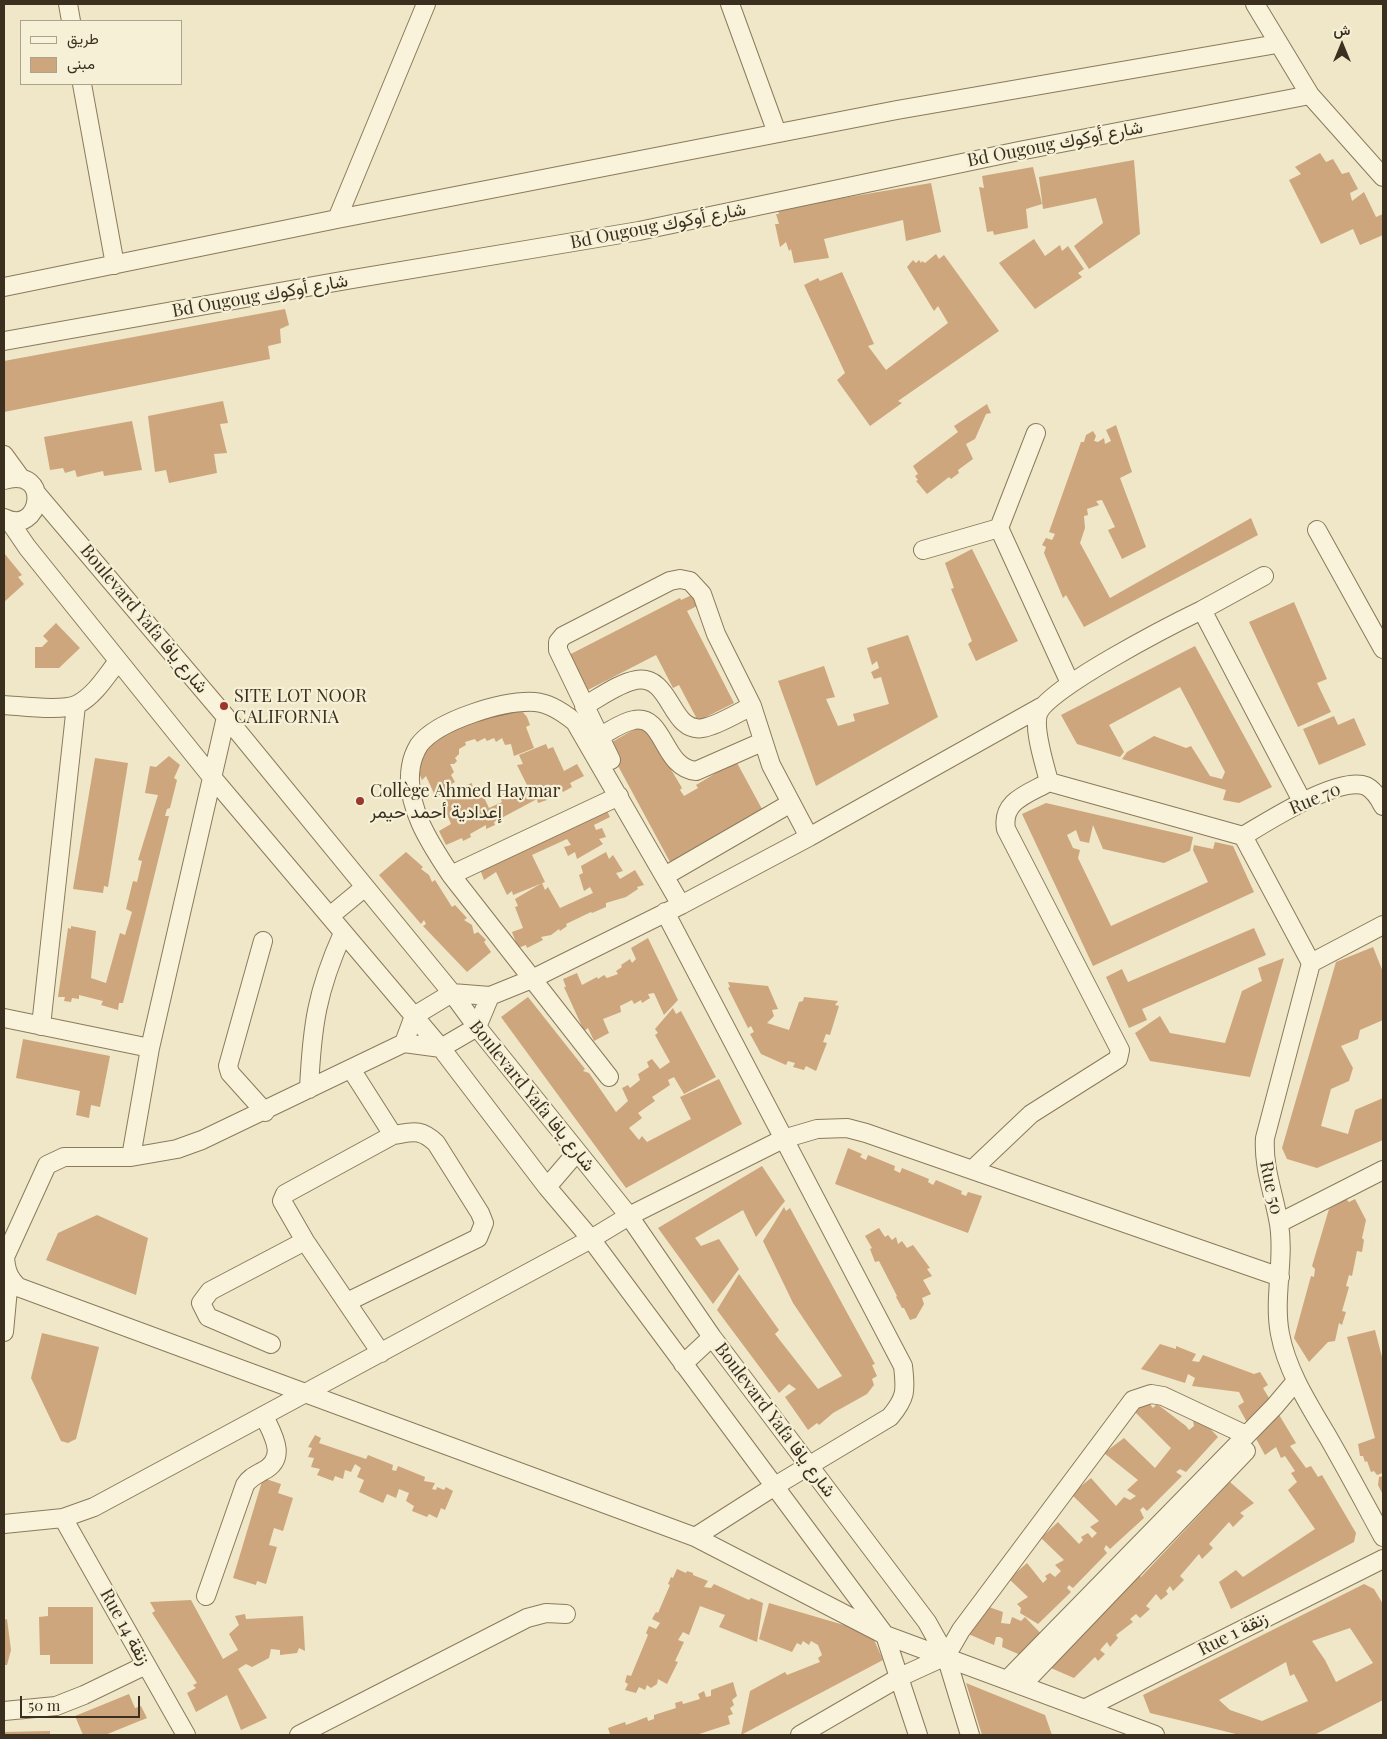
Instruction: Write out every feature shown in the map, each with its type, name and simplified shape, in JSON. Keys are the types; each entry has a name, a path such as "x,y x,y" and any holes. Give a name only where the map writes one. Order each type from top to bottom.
{"street":[{"path":"68,4 71,20"},
{"path":"337,219 426,4"},
{"path":"730,4 777,134"},
{"path":"1255,4 1277,44 1310,96 1383,178"},
{"path":"4,287 337,219 777,134 1277,44"},
{"path":"82,85 115,264"},
{"name":"Bd Ougoug شارع أوكوك","path":"4,341 347,280 639,231 1019,151 1310,96"},
{"path":"1036,433 998,528 1070,683"},
{"path":"4,456 12,479"},
{"name":"Boulevard Yafa شارع يافا","path":"12,479 27,480 226,716 452,993 628,1216 712,1336 927,1622 946,1656 970,1735"},
{"path":"37,494 37,504 30,516 7,520 27,548 211,776 441,1048 548,1187 591,1239 884,1635 900,1677 918,1735"},
{"path":"923,550 998,528"},
{"path":"1317,530 1383,649"},
{"path":"404,1043 414,1016 452,993 490,996 532,979 683,904 809,837 1041,708 1070,683 1264,576"},
{"path":"683,904 670,873 599,737 558,650 560,638 670,582 680,579 694,583 702,594 716,634 752,706 762,742 771,765 809,837"},
{"path":"1202,610 1302,801"},
{"path":"4,705 34,707 76,705 94,691 118,661"},
{"path":"584,706 629,682 641,680 657,686 684,724 696,729 710,726 752,706"},
{"path":"610,1076 451,875 428,840 418,819 412,788 411,767 419,745 438,728 490,708 514,702 536,702 559,710 576,722 683,904"},
{"path":"42,1026 76,705"},
{"path":"1041,708 1037,726 1049,782"},
{"path":"131,1157 150,1048 226,716"},
{"path":"599,737 627,722 644,720 654,727 678,764 688,770 696,770 762,742"},
{"path":"972,1170 1031,1114 1118,1059 1120,1050 1006,829 1007,809 1014,802 1049,782 1243,836 1311,963 1382,930"},
{"name":"Rue 70","path":"1243,836 1302,801 1347,785 1358,785 1373,791 1383,806"},
{"path":"451,875 619,796"},
{"path":"670,873 791,803"},
{"path":"330,916 365,887"},
{"path":"665,912 903,1366 906,1389 902,1403 890,1417 775,1486 695,1537"},
{"path":"309,1089 315,1015 327,969 343,933"},
{"path":"262,941 228,1066 234,1078 265,1112"},
{"name":"Rue 50","path":"1311,963 1265,1138 1266,1173 1279,1223 1281,1250 1277,1312 1286,1356 1299,1386 1383,1537"},
{"path":"490,996 477,1027 441,1048 404,1043 265,1112 202,1140 177,1149 131,1157 64,1156 47,1164 4,1257 5,1269 10,1278 18,1287 695,1537 884,1635 946,1656 1155,1735"},
{"path":"4,1018 150,1048"},
{"path":"351,1069 393,1135"},
{"path":"4,1524 63,1518 94,1507 307,1394 591,1239 628,1216 783,1139 817,1129 847,1128 1280,1277"},
{"path":"346,1302 478,1238 484,1223 480,1213 436,1143 427,1135 418,1132 393,1135 282,1197 283,1205 305,1241 346,1302 381,1353"},
{"path":"548,1187 577,1152"},
{"path":"1279,1223 1383,1170"},
{"path":"271,1344 208,1317 201,1303 210,1290 305,1241"},
{"path":"4,1332 10,1278"},
{"path":"683,1364 712,1336"},
{"path":"1014,1683 1246,1435 1299,1386"},
{"path":"1014,1683 1299,1386"},
{"path":"800,1735 900,1677 946,1656 961,1630 1133,1400 1151,1394 1163,1396 1246,1435"},
{"path":"206,1596 245,1485 251,1478 272,1466 277,1457 277,1445 264,1416"},
{"name":"Rue 14 زنقة","path":"63,1518 186,1735"},
{"name":"Rue 1 زنقة","path":"1084,1709 1383,1559"},
{"path":"299,1735 527,1618 546,1613 566,1614"},
{"path":"4,1711 56,1706 84,1696 146,1666"}],"building":[{"path":"1320,153 1326,162 1333,159 1342,174 1349,172 1358,189 1350,193 1352,201 1364,192 1376,217 1383,214 1383,235 1360,245 1353,229 1321,244 1289,180 1301,174 1295,167"},
{"path":"1134,160 1140,234 1089,269 1074,246 1103,223 1096,198 1043,209 1039,177"},
{"path":"1033,167 1042,204 1026,209 1028,228 994,235 993,231 987,232 979,187 984,188 982,176"},
{"path":"931,183 941,232 906,241 903,220 824,239 829,258 794,263 791,249 789,251 786,242 780,247 775,224 779,224 776,214 779,214 778,209"},
{"path":"1034,239 1045,256 1060,245 1062,251 1068,246 1084,269 1078,273 1082,277 1035,309 999,263"},
{"path":"936,254 939,259 944,255 999,331 898,401 902,403 870,426 837,380 845,373 804,285 818,278 820,281 842,272 874,344 868,346 886,370 948,323 938,306 934,311 907,267 913,260 916,263 919,260 921,263 922,261 925,263"},
{"path":"285,309 289,325 280,329 281,343 268,346 270,359 4,412 4,361"},
{"path":"223,401 228,423 220,424 227,453 214,454 217,473 169,483 166,470 155,472 148,416"},
{"path":"987,404 991,413 986,414 975,439 966,444 973,459 958,470 959,473 951,479 949,477 927,494 916,481 918,480 915,476 918,474 913,466 958,432 954,426"},
{"path":"132,421 142,470 104,476 103,471 77,477 75,470 65,473 63,468 50,470 44,437"},
{"path":"1116,425 1132,472 1120,478 1146,547 1122,559 1108,530 1115,527 1102,500 1096,501 1099,505 1087,509 1088,515 1084,516 1085,528 1080,543 1110,598 1251,518 1258,535 1084,627 1066,595 1063,598 1044,553 1046,547 1042,545 1046,538 1052,540 1055,534 1049,532 1081,442 1084,442 1086,435 1093,431 1096,436 1094,441 1098,442 1104,438 1105,444 1111,441 1106,430"},
{"path":"972,549 1018,641 976,661 968,644 972,641 951,589 954,588 945,563"},
{"path":"4,553 22,575 18,577 24,584 4,602"},
{"path":"694,594 701,604 687,611 734,703 698,721 679,685 673,688 656,655 584,692 565,657 680,598 681,600"},
{"path":"1294,602 1327,679 1317,683 1331,712 1298,727 1249,622"},
{"path":"56,623 80,648 59,668 35,668 35,647 42,647 48,641 43,636"},
{"path":"908,635 938,717 816,786 778,681 824,666 835,697 826,699 838,726 855,721 853,714 889,704 881,677 874,679 871,672 879,668 877,661 872,665 867,648"},
{"path":"1195,646 1272,787 1239,803 1223,800 1226,790 1122,759 1127,752 1154,736 1186,748 1191,746 1210,776 1222,779 1225,772 1180,687 1109,725 1124,752 1120,757 1077,744 1061,715"},
{"path":"510,709 515,713 521,710 527,717 530,725 526,727 534,748 514,756 511,744 505,745 502,738 496,742 494,738 487,741 485,738 477,742 475,739 465,742 466,745 459,749 459,754 455,758 457,761 454,764 450,764 454,772 451,775 455,782 451,784 454,789 436,798 426,776 422,780 418,771 421,769 417,763 426,745 483,713"},
{"path":"1334,716 1338,725 1354,718 1366,745 1319,765 1303,729"},
{"path":"640,726 647,729 682,788 680,790 684,796 698,788 696,785 736,761 762,809 670,862 610,751 612,742"},
{"path":"546,744 548,749 553,747 564,771 577,764 584,776 570,783 572,787 563,792 560,787 544,796 547,800 538,803 537,799 494,822 495,825 486,829 486,825 470,834 471,837 463,841 462,838 446,845 439,831 451,824 443,804 447,802 443,795 472,783 473,790 479,787 489,808 502,802 499,795 528,787 517,765 523,764 519,755"},
{"path":"169,756 180,765 174,778 177,780 170,808 167,809 165,816 169,816 123,1003 119,1003 118,1010 101,1005 103,1001 79,995 79,999 72,998 71,1002 64,1001 65,997 58,997 68,928 71,929 71,926 96,931 91,978 106,983 120,933 125,935 132,912 126,909 133,881 137,882 142,861 138,860 158,795 145,793 150,766 156,767"},
{"path":"95,758 128,763 108,887 104,886 103,893 73,889"},
{"path":"1046,803 1193,837 1190,851 1164,863 1103,849 1093,825 1089,843 1080,841 1076,830 1067,835 1073,848 1080,850 1078,858 1111,926 1208,882 1193,850 1194,845 1213,849 1215,842 1233,846 1254,892 1093,966 1022,814"},
{"path":"604,805 610,817 594,825 596,830 602,828 606,837 599,839 603,844 577,859 575,852 568,856 564,847 571,845 567,839 532,855 545,882 513,895 512,891 507,895 496,872 484,880 478,864"},
{"path":"406,852 423,867 421,869 429,875 432,882 435,880 452,907 455,905 467,918 464,920 472,925 474,934 478,932 486,940 484,942 491,952 467,972 423,926 426,924 424,920 421,924 379,875"},
{"path":"606,852 609,859 613,855 623,871 616,873 620,879 635,870 644,885 637,887 638,889 626,897 606,903 606,907 566,924 567,926 560,931 559,929 551,935 541,937 543,940 527,948 526,945 518,948 512,932 523,928 515,907 518,906 515,899 542,883 545,890 548,887 560,908 593,893 590,887 584,891 579,875 583,873 581,866"},
{"path":"1254,928 1266,955 1142,1009 1147,1020 1129,1028 1106,977 1122,969 1128,982"},
{"path":"648,938 678,1000 664,1015 654,993 648,994 650,998 642,1003 641,1000 634,1004 632,1000 620,1006 621,1012 603,1019 609,1033 594,1041 588,1028 584,1031 564,987 566,987 563,979 577,973 582,985 597,977 598,979 604,975 607,978 618,974 616,971 622,967 621,965 630,959 632,963 636,959 631,948"},
{"path":"1373,947 1383,972 1383,1020 1360,1030 1358,1039 1341,1046 1353,1068 1349,1081 1331,1089 1321,1126 1348,1134 1355,1110 1383,1098 1383,1140 1317,1168 1287,1159 1282,1148 1336,962"},
{"path":"1284,958 1250,1077 1150,1061 1135,1033 1160,1016 1170,1033 1225,1043 1242,991 1262,981 1258,968"},
{"path":"728,982 768,986 778,1009 772,1010 774,1016 767,1023 789,1030 799,1002 803,1001 804,997 838,1001 835,1005 839,1006 830,1035 826,1034 823,1042 827,1043 816,1071 806,1066 804,1070 793,1067 795,1063 788,1061 786,1065 761,1054 750,1034 754,1032 751,1026 748,1028 728,988 730,987"},
{"path":"528,997 585,1069 583,1071 589,1073 616,1112 628,1101 622,1088 628,1085 630,1088 640,1080 638,1074 649,1067 647,1062 652,1059 660,1069 670,1062 655,1035 658,1033 655,1029 673,1008 676,1014 681,1011 716,1077 684,1094 674,1077 668,1080 670,1085 652,1097 655,1101 638,1113 642,1118 629,1128 639,1140 642,1136 647,1142 691,1119 680,1097 719,1079 742,1124 626,1188 501,1017"},
{"path":"23,1039 110,1056 100,1107 91,1105 89,1118 76,1115 80,1091 16,1078"},
{"path":"848,1148 862,1154 860,1157 866,1160 868,1155 895,1166 894,1170 900,1173 902,1168 929,1179 928,1182 933,1185 936,1180 962,1191 961,1194 966,1196 968,1192 982,1196 968,1233 835,1184"},
{"path":"762,1166 785,1201 756,1237 743,1210 695,1238 701,1246 719,1239 739,1269 713,1304 658,1228"},
{"path":"1346,1199 1349,1202 1355,1199 1366,1220 1362,1238 1364,1240 1362,1252 1357,1251 1352,1276 1349,1275 1346,1286 1349,1287 1342,1311 1346,1312 1342,1325 1339,1323 1335,1341 1328,1342 1309,1362 1294,1338 1311,1276 1314,1277 1315,1269 1312,1266 1329,1209"},
{"path":"784,1207 786,1211 790,1208 875,1364 872,1365 877,1376 872,1379 874,1385 867,1394 808,1430 785,1397 796,1389 789,1384 779,1393 717,1310 739,1274 779,1330 775,1334 818,1389 842,1376 793,1303 763,1241"},
{"path":"97,1215 148,1238 136,1295 46,1260 58,1233"},
{"path":"879,1228 885,1237 888,1235 892,1240 896,1237 898,1244 902,1241 907,1248 913,1245 930,1268 927,1269 932,1276 923,1280 931,1294 922,1298 924,1304 916,1318 910,1320 896,1297 879,1261 875,1262 870,1249 872,1248 865,1236"},
{"path":"1375,1330 1383,1361 1383,1473 1377,1475 1374,1471 1371,1472 1367,1461 1365,1462 1363,1456 1360,1456 1358,1444 1375,1438 1347,1337"},
{"path":"42,1333 99,1347 76,1439 68,1443 61,1441 31,1378"},
{"path":"1160,1344 1176,1349 1176,1346 1196,1354 1192,1361 1199,1362 1203,1355 1254,1374 1260,1372 1268,1385 1263,1388 1296,1443 1290,1446 1306,1468 1311,1466 1318,1477 1322,1475 1356,1533 1354,1542 1231,1609 1219,1582 1236,1570 1243,1577 1315,1529 1288,1490 1297,1482 1291,1473 1295,1471 1285,1456 1281,1458 1276,1447 1265,1455 1238,1406 1244,1402 1239,1392 1192,1386 1195,1378 1188,1374 1185,1383 1141,1369"},
{"path":"1148,1402 1153,1408 1157,1404 1189,1430 1194,1426 1193,1421 1200,1418 1218,1437 1186,1472 1180,1469 1176,1472 1182,1476 1147,1511 1143,1507 1140,1510 1144,1518 1110,1549 1106,1545 1104,1549 1107,1553 1073,1588 1069,1585 1067,1588 1071,1592 1038,1624 1020,1613 1021,1608 1017,1604 1028,1597 1009,1579 1027,1563 1043,1583 1047,1579 1045,1576 1050,1573 1055,1577 1061,1571 1055,1565 1064,1560 1041,1538 1058,1522 1079,1544 1083,1540 1081,1537 1088,1533 1092,1538 1097,1533 1090,1527 1099,1521 1071,1494 1091,1478 1116,1506 1124,1497 1130,1500 1136,1496 1127,1490 1138,1480 1104,1453 1124,1438 1155,1468 1171,1448 1134,1411 1141,1404 1144,1406"},
{"path":"315,1435 321,1438 319,1443 366,1459 368,1455 393,1465 392,1470 396,1471 398,1466 425,1477 424,1481 435,1483 432,1489 436,1490 437,1487 444,1490 446,1487 453,1491 445,1510 441,1508 437,1518 429,1514 427,1517 412,1511 414,1506 406,1501 409,1493 399,1489 396,1498 387,1494 383,1503 359,1492 364,1480 357,1477 361,1468 355,1464 351,1472 345,1470 343,1479 335,1476 333,1481 317,1475 320,1469 311,1467 314,1458 308,1457 312,1448 308,1447"},
{"path":"1383,1476 1383,1495 1378,1485 1379,1477"},
{"path":"263,1478 281,1484 278,1493 293,1498 283,1531 274,1528 269,1545 277,1547 266,1584 257,1581 256,1585 233,1578"},
{"path":"1230,1482 1254,1503 1240,1513 1244,1516 1233,1527 1229,1522 1209,1544 1213,1548 1202,1559 1199,1554 1180,1576 1184,1580 1173,1591 1170,1586 1166,1591 1168,1594 1161,1600 1156,1594 1146,1606 1150,1609 1140,1618 1136,1614 1130,1619 1133,1622 1116,1635 1118,1638 1110,1647 1107,1642 1100,1650 1105,1654 1098,1661 1095,1657 1074,1678 1002,1647 1003,1639 1000,1637 996,1637 994,1645 952,1627 972,1601 1003,1612 1001,1623 1010,1624 1012,1617 1021,1621 1025,1617 1049,1642 1136,1572 1141,1577"},
{"path":"677,1569 686,1573 687,1571 693,1573 693,1575 708,1581 704,1587 711,1588 714,1584 749,1600 751,1598 763,1603 757,1642 719,1627 725,1615 700,1606 689,1635 683,1632 678,1640 684,1642 675,1661 678,1662 667,1684 658,1679 657,1684 651,1688 647,1685 645,1690 639,1687 636,1693 625,1690 628,1684 625,1682 627,1675 631,1676 648,1635 646,1633 649,1626 656,1629 660,1623 652,1619 656,1612 658,1613 670,1585 668,1584 671,1577 673,1578"},
{"path":"1364,1584 1374,1589 1383,1604 1383,1700 1314,1735 1240,1735 1150,1713 1143,1695","holes":["1350,1628 1373,1663 1336,1682 1325,1660 1312,1641","1286,1662 1290,1676 1294,1674 1308,1701 1262,1721 1230,1710 1219,1700"]},
{"path":"191,1600 223,1659 238,1650 229,1634 239,1625 235,1616 245,1614 246,1619 303,1616 305,1651 299,1648 297,1653 280,1655 280,1650 271,1649 269,1658 252,1667 246,1664 238,1669 267,1718 241,1730 227,1695 196,1712 187,1693 196,1688 193,1685 197,1683 152,1613 155,1611 150,1602"},
{"path":"769,1603 871,1633 883,1660 741,1735 750,1691 785,1672 787,1675 820,1662 818,1658 822,1655 818,1645 811,1641 809,1645 803,1641 801,1645 797,1643 792,1652 759,1639"},
{"path":"48,1607 93,1607 93,1664 50,1664 50,1655 40,1655 39,1617 48,1616"},
{"path":"7,1619 11,1650 7,1665 4,1665 4,1620"},
{"path":"733,1682 737,1696 732,1700 734,1705 730,1708 733,1714 728,1716 730,1724 696,1735 606,1735 610,1734 608,1728 625,1722 626,1725 647,1717 648,1721 654,1719 654,1715 676,1708 675,1703 682,1701 683,1704 700,1699 698,1694 704,1691 706,1697 711,1696 711,1690"},
{"path":"966,1683 1045,1715 1052,1735 982,1735"},
{"path":"129,1694 135,1708 141,1706 147,1718 105,1735 83,1735 75,1716"},
{"path":"50,1731 50,1735 4,1735 4,1732"}],"place":[{"name":"SITE LOT NOOR CALIFORNIA","path":"224,706"},
{"name":"Collège Ahmed Haymar إعدادية أحمد حيمر","path":"360,801"}]}
